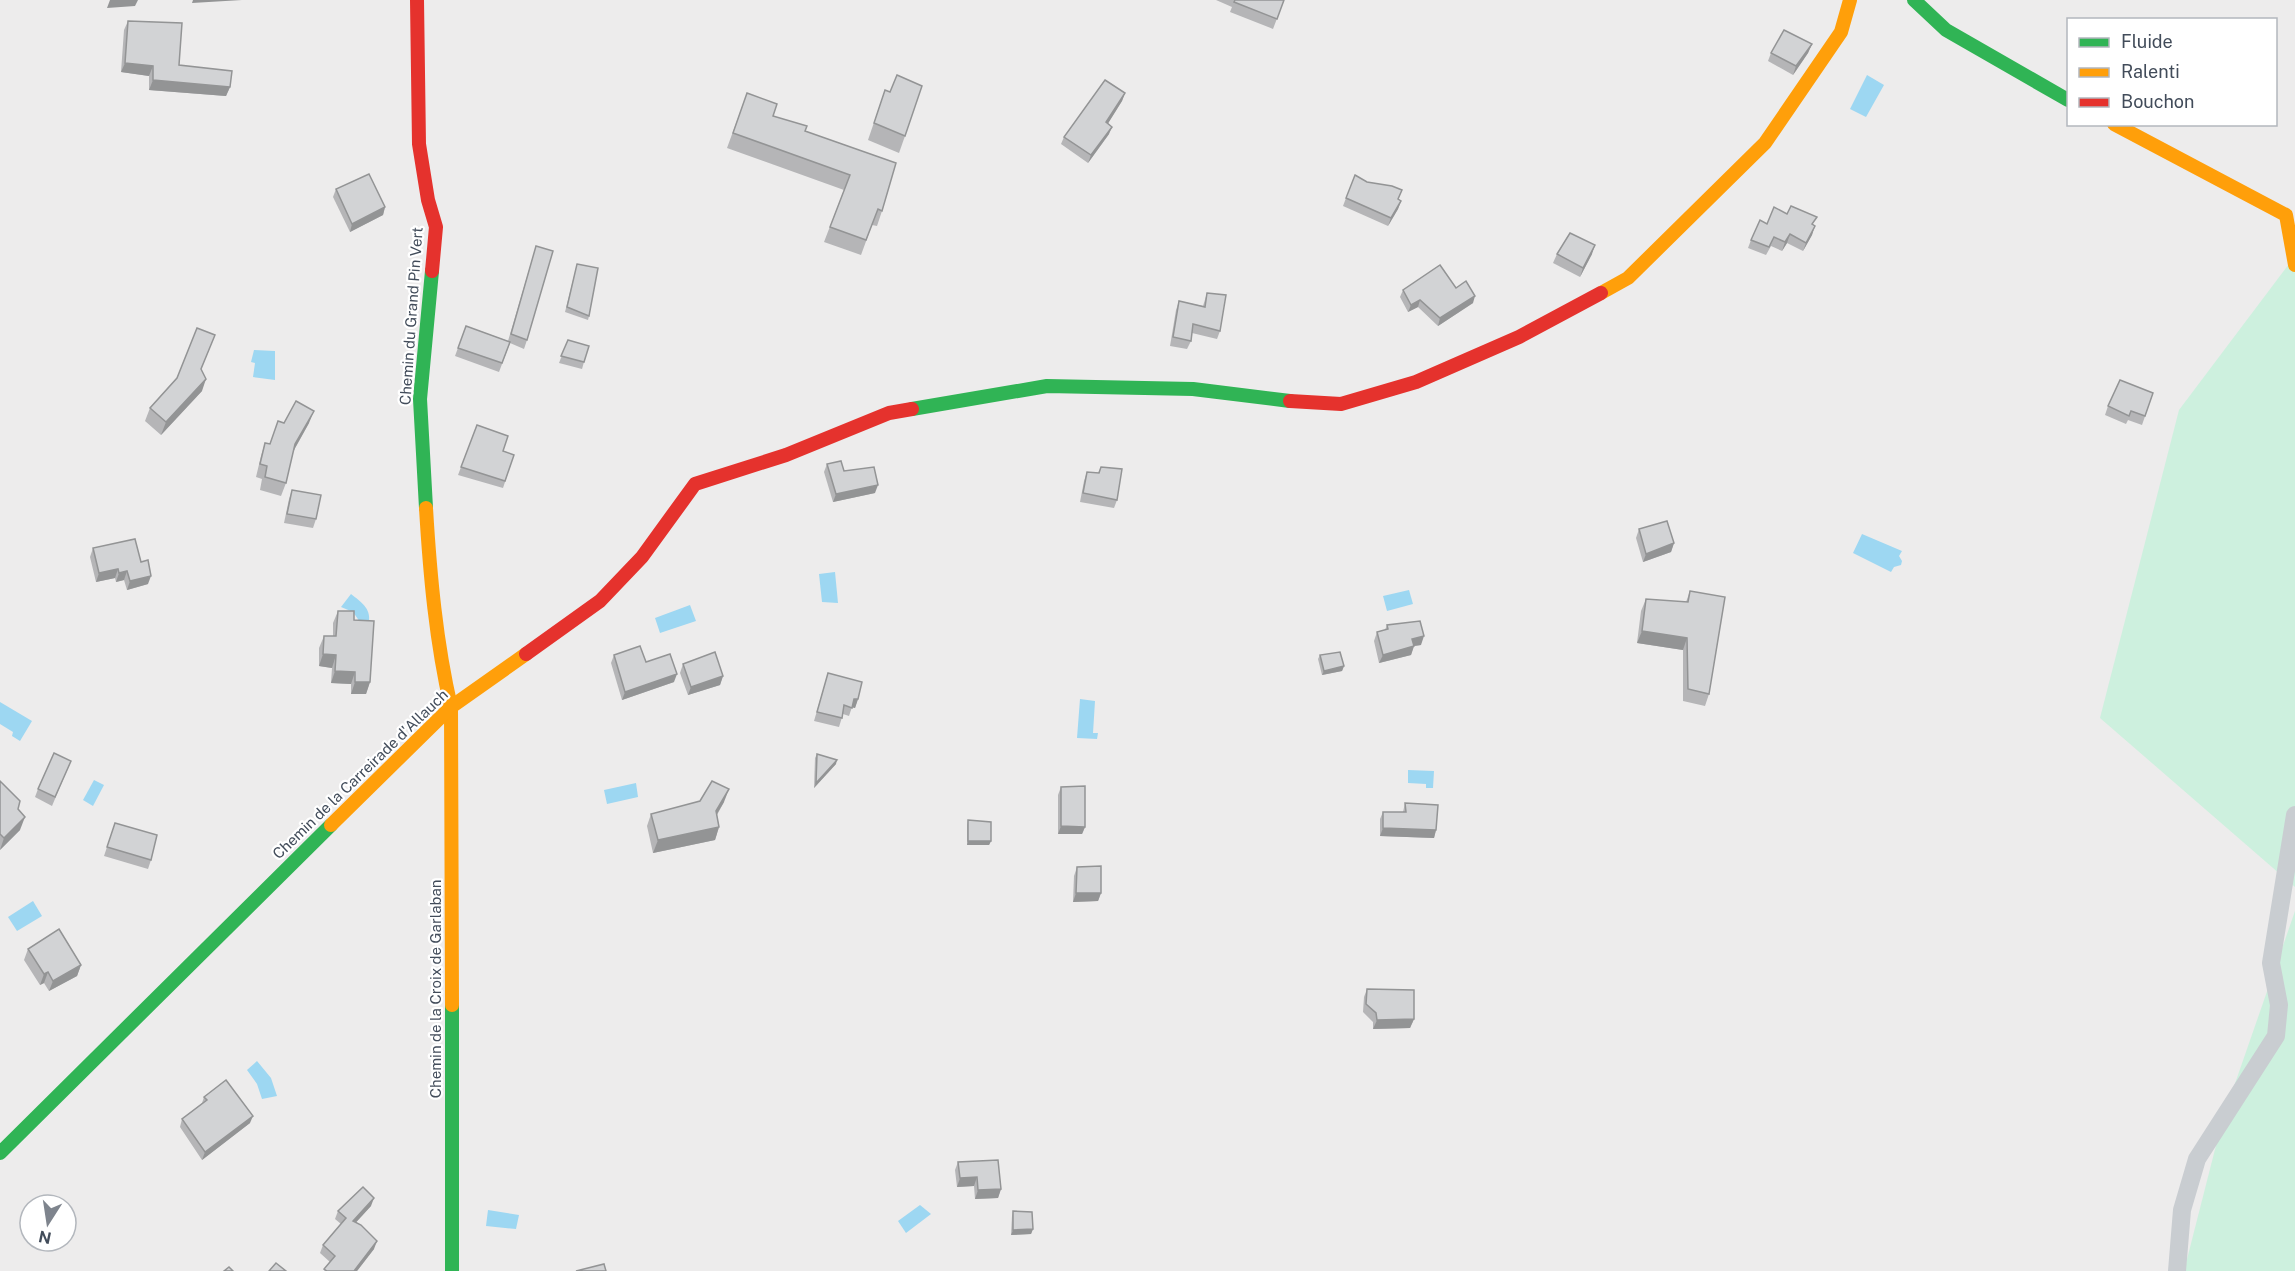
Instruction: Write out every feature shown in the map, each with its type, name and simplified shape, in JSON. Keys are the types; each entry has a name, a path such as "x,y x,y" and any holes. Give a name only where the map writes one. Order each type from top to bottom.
{"street":[{"name":"Chemin du Grand Pin Vert","path":"417,0 415,100 428,205 436,227 420,399 430,568 442,669 451,706"},
{"name":"Chemin de la Carreirade d'Allauch","path":"0,1153 451,706 600,601 642,557 695,484 786,455 889,413 1047,386 1193,389 1268,400 1341,404 1416,382 1519,337 1628,278 1765,143 1841,32 1850,0"},
{"path":"1914,0 1946,30 2067,99"},
{"path":"2118,126 2290,210 2295,265"},
{"name":"Chemin de la Croix de Garlaban","path":"451,706 452,1271"},
{"path":"2177,1271 2182,1210 2197,1159 2276,1036 2279,1005 2271,963 2295,815"}],"green space":[{"path":"2295,256 2295,887 2100,718 2179,410"},
{"path":"2295,911 2295,1271 2184,1271 2223,1118"}],"water":[{"path":"1867,75 1884,85 1866,117 1850,109"},
{"path":"254,350 275,351 275,380 253,377 255,363 251,362"},
{"path":"1862,534 1902,551 1899,556 1902,561 1901,565 1894,567 1891,572 1853,553"},
{"path":"835,572 838,603 822,602 819,574"},
{"path":"1409,590 1413,604 1387,611 1383,596"},
{"path":"351,594 367,609 369,622 360,622 353,612 341,607"},
{"path":"690,605 696,621 660,633 655,618"},
{"path":"1080,699 1095,701 1093,733 1098,733 1097,739 1077,738"},
{"path":"0,702 32,721 20,741 12,736 13,732 0,724"},
{"path":"1408,770 1434,771 1433,788 1426,788 1426,784 1408,783"},
{"path":"94,780 104,785 93,806 83,800"},
{"path":"636,783 638,797 607,804 604,790"},
{"path":"33,901 42,916 17,931 8,917"},
{"path":"257,1061 271,1078 277,1096 262,1099 257,1084 247,1070"},
{"path":"920,1205 931,1214 906,1233 898,1221"},
{"path":"488,1210 519,1215 516,1229 486,1226"}],"building":[{"path":"1235,0 1284,0 1277,19 1234,2"},
{"path":"128,21 182,23 179,65 232,71 230,87 153,80 153,66 125,63"},
{"path":"1784,30 1812,44 1796,66 1771,53"},
{"path":"897,75 922,86 905,136 874,123 885,90 890,92"},
{"path":"1105,80 1125,93 1106,122 1112,127 1091,155 1064,137"},
{"path":"747,93 777,104 773,116 807,126 805,131 896,163 882,211 878,209 866,240 830,227 850,175 733,133"},
{"path":"369,174 385,207 352,224 336,189"},
{"path":"1355,175 1367,182 1402,190 1398,199 1401,201 1391,218 1346,198"},
{"path":"1791,206 1817,217 1812,224 1815,226 1806,243 1790,234 1785,242 1774,237 1769,247 1751,240 1760,220 1767,224 1774,207 1787,214"},
{"path":"1570,233 1595,245 1583,268 1557,254"},
{"path":"536,246 553,251 527,340 511,334"},
{"path":"577,264 598,268 589,316 567,307"},
{"path":"1440,265 1456,288 1466,281 1475,296 1440,318 1420,300 1411,305 1403,290"},
{"path":"1207,293 1226,295 1220,331 1193,324 1191,341 1173,337 1179,301 1205,307"},
{"path":"466,326 510,342 502,363 458,348"},
{"path":"197,328 215,335 201,369 206,379 166,422 150,408 177,378"},
{"path":"568,340 589,346 584,362 561,356"},
{"path":"2120,380 2153,393 2145,416 2131,411 2129,416 2108,406"},
{"path":"296,401 314,411 295,444 286,483 265,477 267,466 260,464 265,443 270,444 278,421 284,423"},
{"path":"477,425 508,436 503,451 514,455 505,481 461,467"},
{"path":"841,461 844,471 874,467 878,485 836,494 827,464"},
{"path":"1101,467 1122,469 1117,500 1083,493 1087,472 1099,473"},
{"path":"292,490 321,495 316,519 287,514"},
{"path":"1667,521 1674,543 1646,554 1639,529"},
{"path":"135,539 141,562 148,560 151,576 130,581 127,571 119,573 118,569 99,573 93,548"},
{"path":"1690,591 1725,597 1709,694 1688,689 1687,638 1642,631 1646,599 1688,602"},
{"path":"338,611 354,611 354,620 374,621 370,682 355,682 355,672 335,671 336,655 323,654 324,636 336,636"},
{"path":"1420,621 1424,636 1412,639 1414,646 1383,655 1377,632 1388,629 1387,625"},
{"path":"640,646 646,662 670,654 677,674 625,692 614,655"},
{"path":"715,652 723,676 691,687 683,664"},
{"path":"1340,652 1344,666 1324,671 1320,655"},
{"path":"828,673 862,682 858,699 854,699 852,708 844,705 842,718 817,712"},
{"path":"54,753 71,761 55,797 38,789"},
{"path":"817,754 837,760 816,783"},
{"path":"0,781 20,801 18,809 25,817 4,838 0,834"},
{"path":"712,781 729,789 716,811 719,827 658,840 651,814 700,801"},
{"path":"1085,786 1085,827 1061,826 1061,787"},
{"path":"1405,803 1438,805 1436,830 1383,828 1383,812 1406,812"},
{"path":"968,820 991,822 991,841 968,841"},
{"path":"115,823 157,835 151,860 107,847"},
{"path":"1101,866 1101,893 1076,893 1077,867"},
{"path":"59,929 81,965 53,981 48,972 44,974 28,949"},
{"path":"1367,989 1414,990 1414,1019 1377,1020 1376,1013 1366,1004"},
{"path":"226,1080 253,1116 205,1152 182,1119 207,1100 204,1097"},
{"path":"998,1160 1001,1189 978,1190 977,1177 960,1178 958,1162"},
{"path":"363,1187 374,1198 353,1221 361,1225 377,1241 354,1271 327,1271 324,1269 335,1256 323,1245 346,1218 338,1211"},
{"path":"1013,1211 1032,1212 1033,1229 1013,1230"},
{"path":"276,1263 286,1271 269,1271"},
{"path":"604,1264 606,1271 576,1271"}],"traffic: fast":[{"path":"1914,0 1946,30 2067,99"},
{"path":"426,508 420,399 432,271"},
{"path":"912,409 1047,386 1193,389 1290,401"},
{"path":"0,1153 331,825"},
{"path":"452,1005 452,1271"}],"traffic: slow":[{"path":"1601,293 1628,278 1765,143 1841,32 1850,0"},
{"path":"2118,126 2286,215 2295,265"},
{"path":"426,508 434,608 451,707 452,1005"},
{"path":"331,825 451,707 526,654"}],"traffic: jam":[{"path":"417,0 419,144 428,200 436,227 432,271"},
{"path":"1290,401 1341,404 1416,382 1519,337 1601,293"},
{"path":"526,654 600,601 642,557 695,484 786,455 889,413 912,409"}]}
